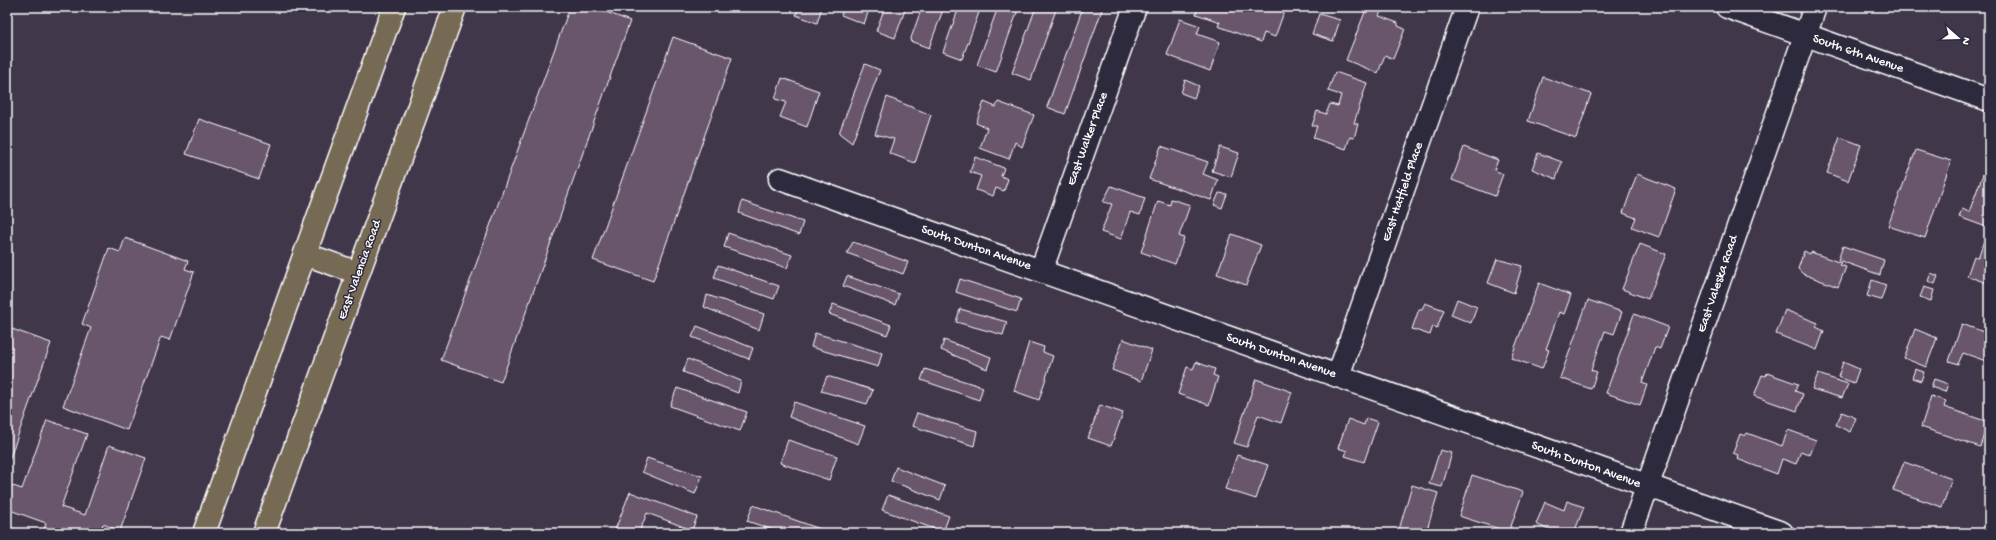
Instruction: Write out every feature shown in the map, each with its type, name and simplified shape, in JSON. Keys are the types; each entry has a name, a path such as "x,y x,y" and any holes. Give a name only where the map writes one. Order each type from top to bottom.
{"main road":[{"path":"204,533 394,7"},
{"name":"East Valencia Road","path":"264,533 455,7"},
{"path":"305,254 358,273"}],"street":[{"name":"East Walker Place","path":"1041,271 1135,7"},
{"name":"East Hatfield Place","path":"1338,376 1467,7"},
{"name":"South 6th Avenue","path":"1727,7 1989,100"},
{"name":"East Valeska Road","path":"1631,533 1816,7"},
{"name":"South Dunton Avenue","path":"780,179 1782,533"}],"building":[{"path":"570,7 593,7 630,21 501,382 441,360"},
{"path":"799,7 822,7 817,23 796,15"},
{"path":"844,7 870,7 864,24 841,15"},
{"path":"885,7 906,7 895,38 876,31"},
{"path":"922,7 944,7 929,48 910,41"},
{"path":"959,7 981,7 962,59 943,52"},
{"path":"998,7 1019,7 996,72 977,65"},
{"path":"1036,7 1057,7 1031,80 1012,73"},
{"path":"1083,7 1103,7 1065,114 1047,107"},
{"path":"1198,7 1269,7 1284,12 1275,37 1264,33 1261,42 1218,26 1220,22 1196,14"},
{"path":"1367,7 1382,10 1379,16 1398,23 1398,26 1405,29 1393,59 1385,55 1378,73 1346,60"},
{"path":"1319,14 1340,20 1333,41 1312,34"},
{"path":"1180,19 1200,26 1197,34 1220,42 1210,71 1167,55"},
{"path":"673,37 732,58 653,281 593,260"},
{"path":"865,64 880,70 852,143 839,133"},
{"path":"1335,72 1367,83 1354,123 1358,124 1354,138 1350,137 1346,149 1313,138 1317,126 1312,126 1317,111 1326,114 1330,104 1338,106 1341,95 1328,91"},
{"path":"1543,77 1591,94 1576,138 1528,121"},
{"path":"782,78 819,91 807,127 780,117 786,102 775,99"},
{"path":"1185,80 1199,86 1194,98 1181,93"},
{"path":"887,97 931,115 915,163 889,153 894,139 875,134"},
{"path":"984,102 996,107 998,102 1034,115 1022,147 1015,142 1009,159 980,148 987,128 976,123"},
{"path":"199,119 271,144 259,179 186,154"},
{"path":"1840,137 1861,145 1848,181 1827,173"},
{"path":"1161,146 1208,162 1203,174 1218,180 1211,200 1149,179"},
{"path":"1220,147 1239,153 1231,177 1212,171"},
{"path":"1464,147 1498,160 1494,170 1503,174 1495,196 1452,180"},
{"path":"1916,150 1951,161 1925,238 1888,226"},
{"path":"1538,153 1562,162 1556,179 1532,169"},
{"path":"975,157 1004,168 1001,176 1008,179 1004,191 996,188 993,196 976,190 981,176 970,172"},
{"path":"1637,174 1676,189 1659,237 1632,227 1636,218 1623,213"},
{"path":"1983,174 1989,176 1989,228 1959,217 1962,209 1969,212"},
{"path":"1111,186 1145,198 1140,215 1130,212 1121,239 1101,232 1112,204 1103,202"},
{"path":"1219,193 1227,194 1222,208 1214,205"},
{"path":"1171,199 1190,205 1179,236 1184,238 1175,264 1141,252 1158,201 1170,205"},
{"path":"742,201 803,222 799,235 739,213"},
{"path":"1987,232 1989,232 1989,277 1987,283 1967,276 1974,256 1978,258"},
{"path":"728,233 792,255 787,268 724,247"},
{"path":"1232,234 1261,245 1246,285 1217,274"},
{"path":"125,238 188,261 185,269 194,272 170,340 161,337 127,430 63,406 91,328 82,324 109,248 120,252"},
{"path":"853,242 908,262 903,274 847,253"},
{"path":"1640,244 1666,254 1648,299 1622,289"},
{"path":"1843,246 1884,260 1880,275 1838,260"},
{"path":"1804,251 1810,254 1811,252 1841,263 1839,265 1846,267 1838,287 1803,274 1798,269"},
{"path":"1497,259 1522,266 1514,293 1488,283"},
{"path":"718,265 779,286 774,299 714,278"},
{"path":"1931,273 1938,276 1935,284 1928,281"},
{"path":"847,276 899,294 895,305 843,286"},
{"path":"960,279 1021,299 1017,312 956,292"},
{"path":"1872,280 1886,285 1881,300 1867,296"},
{"path":"1539,283 1571,295 1564,314 1559,312 1546,349 1549,350 1542,369 1511,358"},
{"path":"1924,287 1934,290 1931,301 1920,297"},
{"path":"707,295 764,314 759,330 704,307"},
{"path":"1457,299 1477,307 1471,323 1451,315"},
{"path":"1588,300 1622,312 1614,334 1605,331 1591,370 1597,372 1591,389 1560,378"},
{"path":"1425,303 1444,310 1437,328 1433,326 1430,335 1412,329 1419,309 1422,309"},
{"path":"833,304 891,325 887,335 829,314"},
{"path":"960,309 1007,322 1003,335 956,322"},
{"path":"1785,310 1818,323 1816,327 1824,331 1817,350 1776,334"},
{"path":"1634,314 1668,327 1660,349 1655,347 1642,383 1647,385 1640,405 1606,393"},
{"path":"1962,324 1989,334 1989,362 1963,353 1958,364 1949,361"},
{"path":"697,326 753,348 749,359 692,337"},
{"path":"12,329 51,343 7,466 7,344"},
{"path":"1915,329 1937,338 1926,367 1904,358"},
{"path":"815,333 882,353 878,367 811,347"},
{"path":"1123,339 1152,350 1141,381 1112,370"},
{"path":"944,340 991,357 987,369 941,350"},
{"path":"1029,342 1044,347 1043,352 1053,356 1039,400 1014,391"},
{"path":"688,359 741,381 738,393 683,372"},
{"path":"1196,362 1215,369 1213,375 1218,377 1209,405 1178,394 1187,367 1193,369"},
{"path":"1843,362 1859,369 1854,383 1838,377"},
{"path":"925,369 983,387 979,400 921,380"},
{"path":"1915,369 1924,372 1921,381 1912,378"},
{"path":"1767,373 1798,384 1795,391 1803,394 1797,411 1754,396 1762,375 1766,376"},
{"path":"1818,374 1848,384 1842,398 1812,389"},
{"path":"827,376 873,390 867,404 821,391"},
{"path":"1256,379 1292,392 1281,423 1258,415 1247,447 1234,443"},
{"path":"1934,379 1948,384 1945,392 1931,387"},
{"path":"677,388 747,412 740,431 670,406"},
{"path":"1931,396 1946,401 1944,407 1988,422 1980,447 1921,427"},
{"path":"794,402 865,426 858,444 789,417"},
{"path":"1100,405 1123,413 1111,446 1088,438"},
{"path":"1842,412 1856,418 1850,432 1836,425"},
{"path":"917,413 977,431 974,446 912,426"},
{"path":"1366,418 1378,422 1364,462 1345,456 1347,451 1338,448 1348,419 1364,425"},
{"path":"47,420 87,434 61,507 85,515 109,445 146,458 120,531 103,524 100,533 43,533 46,523 7,509 7,484 22,489"},
{"path":"1788,430 1816,440 1810,455 1801,451 1796,464 1782,459 1777,474 1737,459 1738,455 1733,453 1740,434 1745,436 1747,433 1782,446"},
{"path":"788,440 837,456 829,480 780,463"},
{"path":"1440,450 1452,453 1442,487 1429,484"},
{"path":"1237,455 1268,465 1256,499 1225,489"},
{"path":"647,458 702,476 695,494 642,472"},
{"path":"1904,462 1952,479 1942,507 1893,490"},
{"path":"896,467 945,486 940,500 891,481"},
{"path":"1472,475 1523,492 1509,532 1459,516"},
{"path":"1412,485 1438,493 1426,533 1398,533"},
{"path":"630,492 697,517 692,530 647,513 639,533 623,533 615,530"},
{"path":"888,495 949,516 943,532 882,510"},
{"path":"1567,501 1584,507 1574,533 1555,533 1536,524 1545,502 1564,510"},
{"path":"753,505 823,530 821,533 782,533 747,521"}]}
